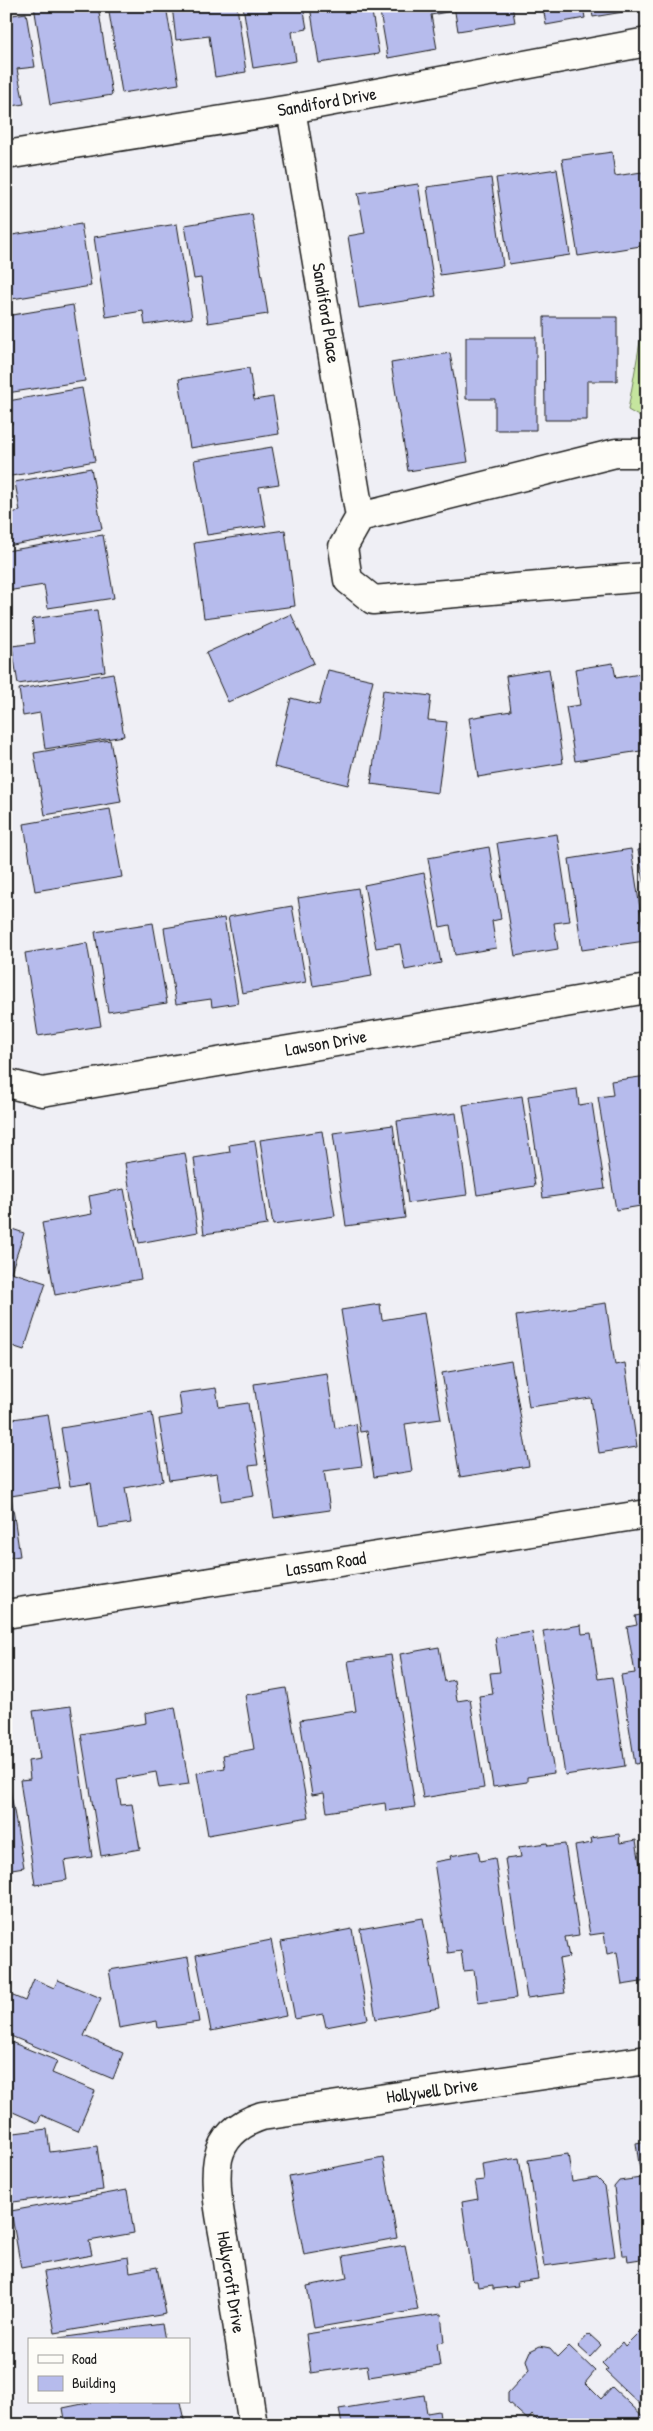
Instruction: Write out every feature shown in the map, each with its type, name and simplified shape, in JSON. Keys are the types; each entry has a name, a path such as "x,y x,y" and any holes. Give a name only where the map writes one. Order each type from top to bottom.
{"street":[{"name":"Sandiford Drive","path":"6,155 291,109 647,42"},
{"name":"Sandiford Place","path":"291,109 360,517"},
{"path":"647,453 616,453 360,517 343,547 348,580 373,600 647,577"},
{"name":"Lawson Drive","path":"6,1083 42,1092 647,989"},
{"name":"Lassam Road","path":"6,1614 647,1514"},
{"name":"Hollywell Drive","path":"225,2140 246,2121 262,2116 647,2060"},
{"name":"Hollycroft Drive","path":"225,2140 218,2159 219,2201 253,2425"}],"green space":[{"path":"647,302 647,421 628,410"}],"building":[{"path":"34,6 98,6 112,95 50,105"},
{"path":"108,6 166,6 179,84 122,93"},
{"path":"172,6 237,6 246,72 215,77 209,36 176,40"},
{"path":"243,6 303,6 307,29 292,32 296,61 253,68"},
{"path":"310,6 371,6 379,54 319,63"},
{"path":"379,6 451,6 452,11 431,15 437,49 388,58"},
{"path":"454,6 512,6 515,22 458,31"},
{"path":"543,6 583,6 585,18 546,25"},
{"path":"591,6 647,6 647,8 593,17"},
{"path":"26,13 35,67 17,69 24,104 6,107 6,16"},
{"path":"612,152 615,176 642,172 647,199 647,245 578,256 562,159"},
{"path":"557,169 570,255 509,264 496,178"},
{"path":"491,178 503,266 440,275 427,187"},
{"path":"418,184 436,296 359,308 348,236 365,233 358,193"},
{"path":"252,214 268,314 208,323 201,278 194,279 185,225"},
{"path":"81,224 91,286 6,300 6,236"},
{"path":"177,224 192,318 145,325 143,311 106,317 94,237"},
{"path":"73,305 85,381 7,393 6,316"},
{"path":"544,317 617,317 617,381 587,381 587,420 545,420"},
{"path":"466,337 536,337 536,430 495,430 495,399 466,399"},
{"path":"450,353 468,462 408,471 391,363"},
{"path":"249,368 254,400 273,397 279,434 190,448 179,379"},
{"path":"82,388 95,461 6,477 6,425 12,424 8,401"},
{"path":"272,447 279,484 259,487 266,526 207,535 194,460"},
{"path":"91,468 102,529 7,546 6,514 20,511 15,482"},
{"path":"285,530 295,606 204,618 194,543"},
{"path":"103,535 114,598 48,608 44,585 7,591 6,551"},
{"path":"97,610 105,671 18,684 12,646 35,643 32,619"},
{"path":"291,614 314,663 228,702 206,653"},
{"path":"613,663 616,678 640,674 647,717 647,750 575,761 566,707 580,705 575,669"},
{"path":"549,669 563,763 478,777 469,718 511,711 506,676"},
{"path":"328,670 373,680 348,785 274,767 291,698 319,705"},
{"path":"113,673 124,736 45,749 40,713 23,716 19,689"},
{"path":"383,690 431,696 428,720 447,722 438,793 371,784"},
{"path":"110,740 121,802 45,815 34,753"},
{"path":"110,809 122,877 35,891 24,824"},
{"path":"557,834 570,921 554,923 558,949 515,956 497,843"},
{"path":"489,847 501,919 492,921 496,948 455,955 450,925 440,927 428,858"},
{"path":"647,848 647,896 638,850"},
{"path":"631,849 645,941 582,950 569,859"},
{"path":"424,873 441,963 405,970 400,944 376,948 364,885"},
{"path":"358,888 372,976 313,986 298,898"},
{"path":"292,906 306,982 242,993 228,917"},
{"path":"224,918 238,1003 212,1007 211,999 176,1004 164,928"},
{"path":"153,923 167,1003 108,1012 95,932"},
{"path":"87,943 101,1026 38,1036 25,953"},
{"path":"647,1076 647,1205 616,1210 598,1097 613,1095 611,1081"},
{"path":"577,1089 579,1105 592,1103 605,1189 543,1198 528,1096"},
{"path":"522,1096 535,1186 477,1195 463,1105"},
{"path":"456,1113 467,1195 408,1203 397,1121"},
{"path":"393,1125 405,1218 346,1226 333,1133"},
{"path":"322,1131 335,1216 273,1225 260,1140"},
{"path":"255,1141 267,1225 204,1234 194,1158 230,1152 229,1145"},
{"path":"185,1153 198,1232 139,1243 125,1163"},
{"path":"124,1189 141,1279 55,1295 42,1223 92,1214 89,1196"},
{"path":"6,1227 24,1233 11,1272 46,1283 24,1350 6,1344"},
{"path":"606,1303 615,1365 625,1363 637,1447 599,1453 591,1398 529,1407 516,1316"},
{"path":"380,1304 382,1320 424,1313 441,1419 405,1424 412,1471 374,1477 367,1431 360,1432 341,1310"},
{"path":"511,1361 529,1466 460,1477 442,1373"},
{"path":"644,1364 647,1364 647,1381"},
{"path":"327,1373 335,1428 356,1424 362,1466 324,1471 330,1510 274,1518 254,1384"},
{"path":"216,1388 219,1407 248,1403 258,1465 249,1466 254,1496 221,1501 217,1473 169,1480 159,1419 182,1415 179,1393"},
{"path":"152,1413 163,1481 125,1488 131,1523 98,1528 91,1483 70,1486 61,1428"},
{"path":"48,1414 60,1488 11,1496 20,1556 6,1558 6,1420"},
{"path":"647,1614 647,1762 635,1764 621,1675 635,1673 627,1627 637,1625 635,1616"},
{"path":"581,1625 582,1634 591,1633 598,1679 612,1677 625,1766 565,1775 543,1631"},
{"path":"532,1632 554,1773 527,1777 527,1782 493,1787 479,1696 493,1694 490,1673 500,1672 495,1638"},
{"path":"439,1647 445,1682 454,1680 457,1701 470,1699 484,1788 423,1798 400,1654"},
{"path":"391,1655 415,1807 386,1811 385,1803 327,1812 324,1793 312,1795 300,1720 356,1711 348,1661"},
{"path":"286,1688 309,1817 208,1835 197,1773 225,1768 223,1755 254,1749 245,1695"},
{"path":"71,1706 92,1857 64,1861 67,1880 35,1885 20,1780 30,1779 28,1761 40,1759 33,1711"},
{"path":"175,1707 189,1784 159,1788 156,1772 117,1779 121,1805 132,1804 140,1849 101,1856 81,1734 146,1723 145,1713"},
{"path":"6,1783 9,1783 24,1867 6,1870"},
{"path":"619,1834 620,1843 636,1840 647,1908 647,1981 622,1985 617,1952 607,1954 604,1933 590,1935 575,1846 592,1843 591,1838"},
{"path":"547,1843 548,1846 565,1844 579,1935 565,1937 569,1957 559,1959 565,1993 527,1998 505,1859 521,1857 519,1847"},
{"path":"478,1851 480,1861 495,1858 516,1998 478,2003 474,1970 464,1971 461,1951 448,1953 434,1862 451,1859 450,1856"},
{"path":"423,1918 439,2008 376,2019 360,1929"},
{"path":"352,1929 368,2019 326,2027 323,2014 295,2019 281,1942"},
{"path":"271,1940 286,2016 211,2031 196,1955"},
{"path":"188,1957 199,2022 158,2028 157,2021 119,2028 109,1970"},
{"path":"34,1979 54,1988 58,1980 101,1998 84,2036 123,2053 113,2079 6,2034 6,1993 25,2001"},
{"path":"6,2040 57,2061 52,2073 95,2091 78,2131 41,2115 38,2123 6,2109 10,2098 6,2096"},
{"path":"47,2129 50,2152 97,2146 103,2190 6,2203 6,2134"},
{"path":"647,2141 647,2258 628,2261 627,2255 622,2255 614,2187 619,2181 641,2178 636,2143"},
{"path":"568,2154 572,2182 597,2178 605,2186 615,2256 544,2266 528,2160"},
{"path":"383,2158 397,2238 304,2255 289,2176"},
{"path":"519,2158 538,2279 517,2282 518,2286 493,2289 493,2285 478,2287 477,2281 473,2281 462,2202 478,2199 475,2181 484,2180 482,2164"},
{"path":"127,2190 134,2233 89,2241 92,2255 21,2268 11,2211"},
{"path":"405,2245 418,2310 314,2328 307,2286 347,2278 343,2256"},
{"path":"128,2257 130,2272 157,2267 166,2314 55,2333 44,2272"},
{"path":"441,2314 444,2342 437,2343 440,2366 369,2377 367,2365 311,2373 306,2334"},
{"path":"162,2324 165,2338 59,2338"},
{"path":"647,2324 647,2411 605,2371 608,2369 602,2363 622,2342 625,2346"},
{"path":"589,2334 601,2345 590,2357 578,2346"},
{"path":"540,2346 550,2348 558,2357 569,2346 595,2371 585,2383 601,2399 612,2387 647,2420 647,2425 608,2425 602,2419 597,2425 542,2425 532,2415 528,2420 508,2402 508,2393 529,2370 526,2360 530,2351"},
{"path":"424,2395 427,2413 439,2411 441,2425 342,2425 339,2409"},
{"path":"82,2404 181,2404 186,2425 66,2425 63,2408"}]}
